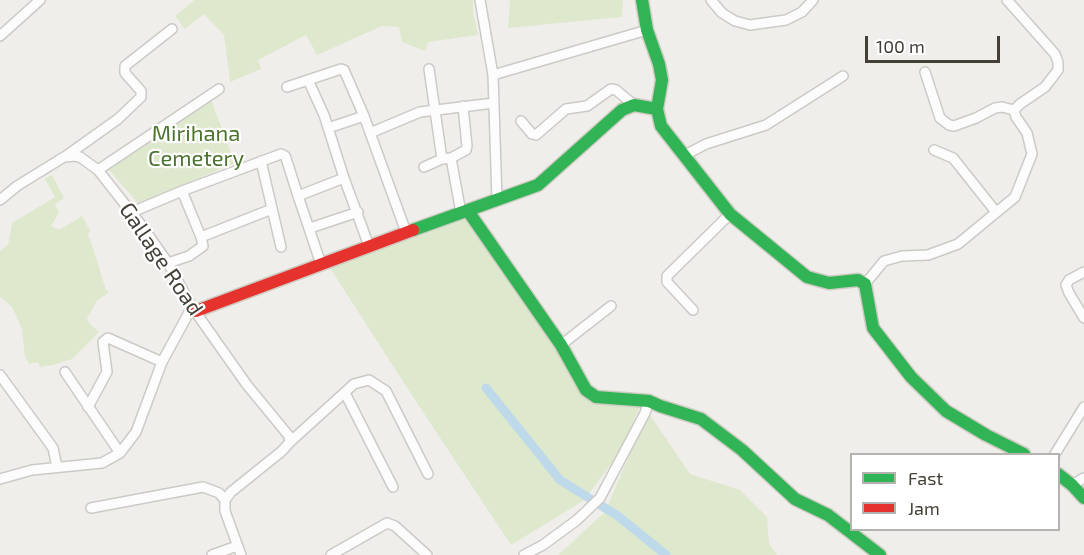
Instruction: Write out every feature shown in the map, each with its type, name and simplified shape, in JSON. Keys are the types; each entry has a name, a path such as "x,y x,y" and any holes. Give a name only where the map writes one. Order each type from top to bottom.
{"street":[{"path":"0,36 40,0"},
{"path":"480,0 493,75 497,200"},
{"path":"642,0 647,30 662,80 657,109 661,126 683,156 730,214 807,277 829,283 858,280 865,284"},
{"path":"711,0 722,13 735,21 750,25 786,20 802,12 813,0"},
{"path":"1007,0 1055,54 1058,62 1058,70 1045,87 1014,110"},
{"path":"0,200 17,186 64,158 118,118 141,97 141,91 125,73 125,66 172,29"},
{"path":"493,75 647,30"},
{"path":"287,87 341,69 344,70 364,116 406,232"},
{"path":"429,69 446,158 464,212 561,345 586,390 596,397 649,401 701,419 742,450 795,499 828,515 880,555"},
{"path":"925,72 940,118 949,125 954,126 976,118 995,108 1014,110"},
{"path":"683,156 706,144 766,125 843,76"},
{"path":"308,80 324,115 369,246"},
{"path":"98,170 219,89"},
{"path":"521,122 531,134 536,135 566,110 587,106 611,89 616,90 634,105 657,109"},
{"path":"370,133 420,112 494,103"},
{"path":"0,480 33,470 102,463 120,453 136,432 162,362 194,309 538,185 622,110 634,105"},
{"path":"424,167 464,152 467,146 463,106"},
{"path":"1014,110 1027,133 1032,154 1015,197 958,244 928,255 902,256 884,261 865,284 873,328 910,377 946,411 1022,453"},
{"path":"328,128 364,116"},
{"path":"934,150 953,158 996,212"},
{"path":"132,212 281,154 285,156 321,264"},
{"name":"Gallage Road","path":"64,158 75,156 98,170 132,212 168,264 194,309 247,385 289,436 290,442"},
{"path":"261,161 281,247"},
{"path":"298,196 344,178"},
{"path":"168,264 189,256 203,246 182,191"},
{"path":"201,237 272,209"},
{"path":"309,228 357,212"},
{"path":"693,310 667,282 667,276 730,214"},
{"path":"1084,272 1066,285 1084,318"},
{"path":"561,345 611,306"},
{"path":"88,407 107,372 103,342 108,338 162,362"},
{"path":"65,372 120,453"},
{"path":"0,375 53,448 57,467"},
{"path":"212,555 239,550 225,511 225,500 231,492 282,451 354,384 369,380 386,392 428,474"},
{"path":"345,393 393,487"},
{"path":"524,555 543,545 577,520 600,498 645,413 649,401"},
{"path":"1056,453 1084,407"},
{"path":"1060,475 1084,498"},
{"path":"1072,485 1084,478"},
{"path":"91,508 203,487 219,493 225,500"},
{"path":"338,553 387,523 395,526 427,555"}],"green space":[{"path":"194,0 473,0 478,35 428,42 425,51 402,42 399,27 382,26 317,55 306,35 258,60 261,69 230,82 224,35 204,14 185,29 175,16"},
{"path":"510,0 623,0 622,17 508,28"},
{"name":"Mirihana Cemetery","path":"211,100 235,163 138,203 108,169"},
{"path":"52,175 64,198 55,204 59,212 51,226 59,230 82,216 90,230 88,235 106,290 111,293 109,292 97,301 87,318 99,332 72,359 40,367 38,362 29,364 25,357 22,329 12,307 0,297 0,251 8,245 12,223 55,197 45,179"},
{"path":"473,216 582,389 640,406 612,463 583,501 511,545 330,268"},
{"path":"648,412 690,474 740,490 767,517 769,543 777,555 558,555 605,512"}],"waterway":[{"path":"486,388 560,480 618,516 666,555"}],"traffic: fast":[{"path":"642,0 647,30 662,80 657,109 661,126 730,214 807,277 829,283 858,280 865,284 873,328 911,377 946,411 1022,453"},
{"path":"413,230 538,185 622,110 634,105 657,109"},
{"path":"468,211 561,345 586,390 596,397 649,401 701,419 742,450 795,499 828,515 880,555"},
{"path":"1060,476 1084,498"}],"traffic: jam":[{"path":"196,311 413,230"}]}
